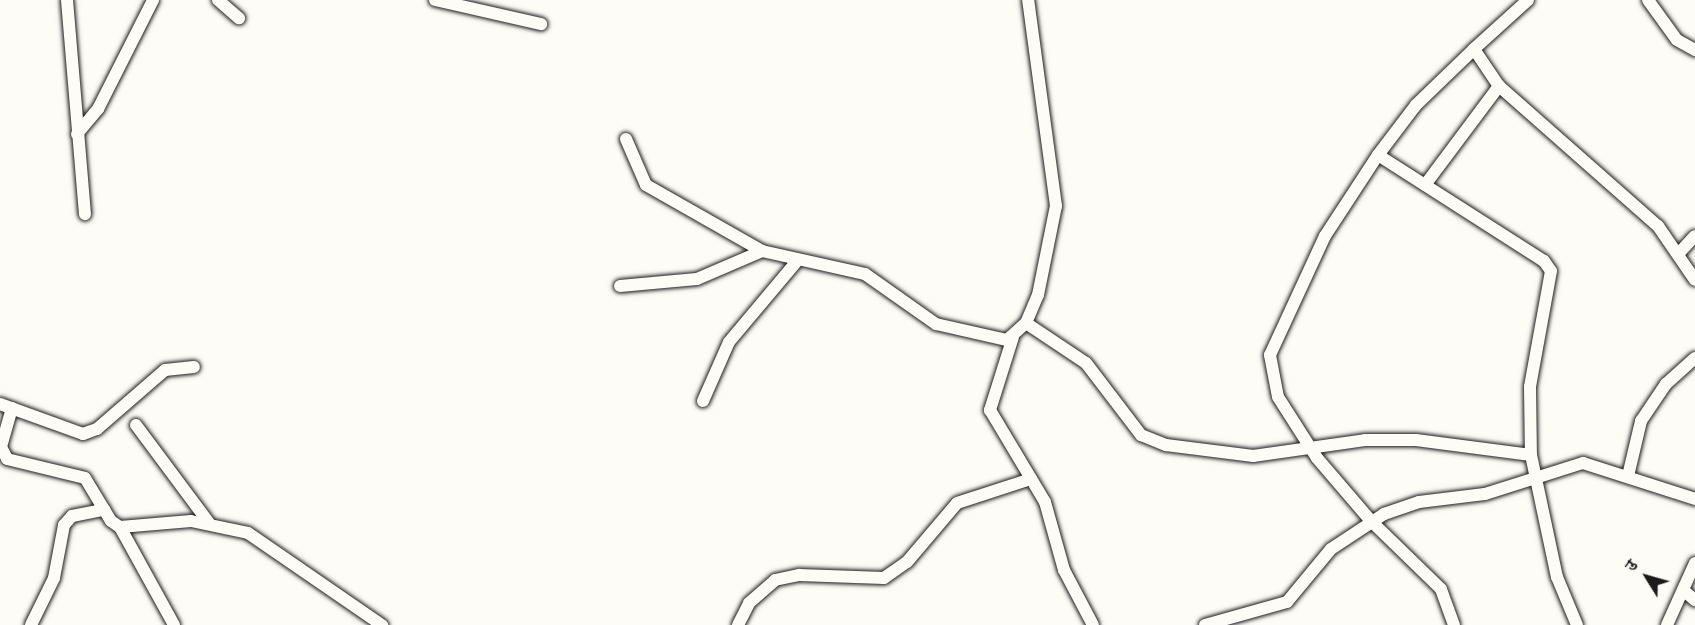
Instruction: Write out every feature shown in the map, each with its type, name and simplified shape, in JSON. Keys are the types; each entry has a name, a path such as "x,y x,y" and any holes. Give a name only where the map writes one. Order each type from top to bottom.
{"street":[{"path":"68,0 85,213"},
{"path":"77,134 98,108 153,0"},
{"path":"218,0 239,18"},
{"path":"435,0 542,24"},
{"path":"1028,0 1056,206 1047,268 1026,323 1013,337 988,405 1055,524 1064,570 1093,625"},
{"path":"1454,625 1441,589 1371,521 1308,446 1278,397 1270,356 1325,236 1378,155 1416,105 1528,0"},
{"path":"1648,0 1677,40 1695,50"},
{"path":"1474,49 1499,86 1650,219 1679,253 1695,280"},
{"path":"1425,185 1499,86"},
{"path":"626,139 645,185 762,251 797,261 865,274 951,330 993,340 1013,337"},
{"path":"1378,155 1544,261 1551,271 1530,387 1531,455 1539,478 1557,577 1577,625"},
{"path":"1679,253 1695,236"},
{"path":"620,286 697,279 762,251"},
{"path":"703,401 729,342 797,261"},
{"path":"1026,323 1086,363 1150,440 1230,456 1308,446 1443,441 1531,455"},
{"path":"1628,476 1641,421 1666,384 1695,358"},
{"path":"174,625 120,527 104,510 85,478 7,459 1,447 6,406 83,434 97,429 165,370 194,367"},
{"path":"136,425 209,523"},
{"path":"1205,625 1287,602 1322,556 1371,521 1419,502 1485,494 1583,463 1695,499"},
{"path":"738,625 749,603 775,580 799,575 884,579 907,562 957,503 1030,479"},
{"path":"32,625 54,579 64,525 72,516 104,510"},
{"path":"120,527 209,523 270,545 382,625"},
{"path":"1667,625 1695,563"},
{"path":"1683,590 1695,600"}]}
